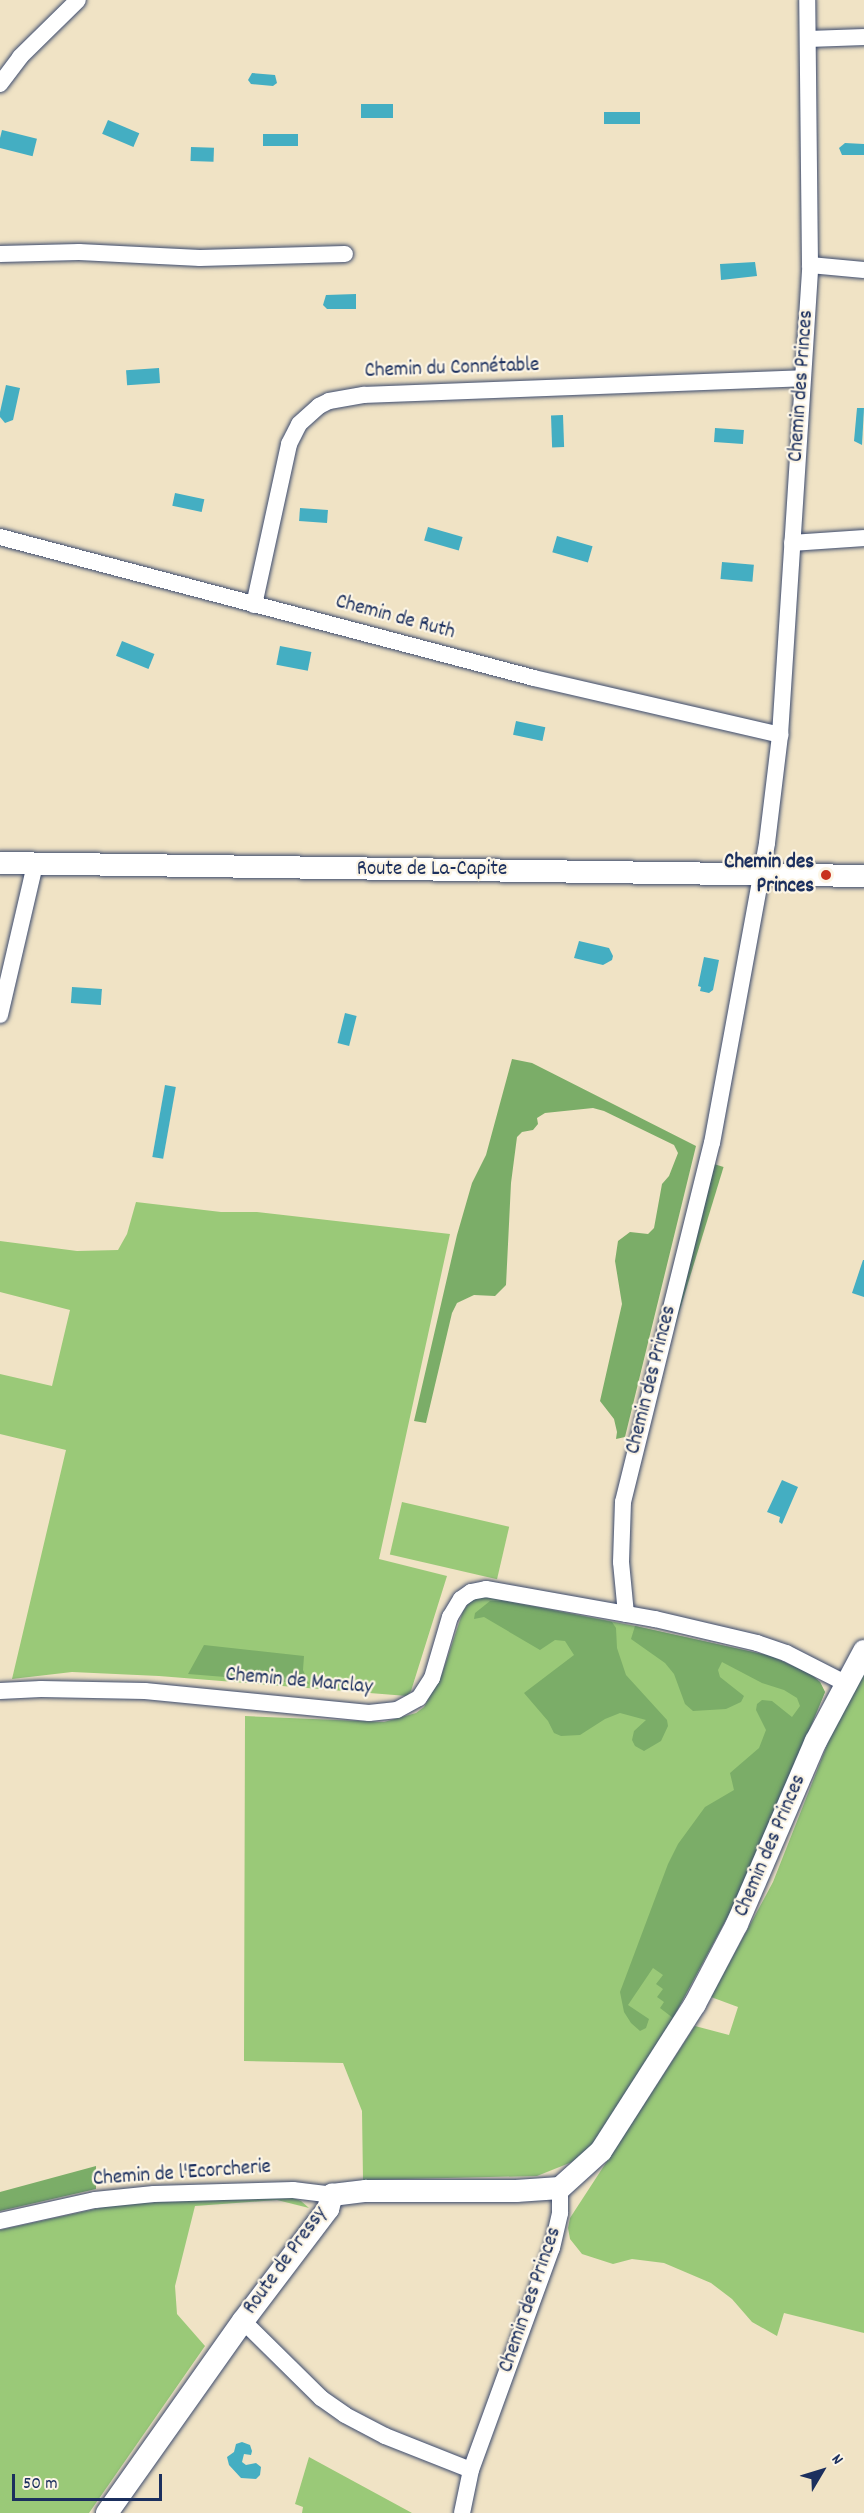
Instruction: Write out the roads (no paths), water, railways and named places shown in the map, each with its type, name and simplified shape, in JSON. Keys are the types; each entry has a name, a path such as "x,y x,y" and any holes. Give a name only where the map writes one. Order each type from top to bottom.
{"street":[{"path":"0,84 20,57 78,0"},
{"name":"Chemin des Princes","path":"626,1614 621,1562 623,1502 712,1143 761,874 780,735 810,264 807,0"},
{"path":"809,39 864,37"},
{"path":"0,254 79,252 200,258 345,254"},
{"path":"810,264 864,270"},
{"name":"Chemin du Connétable","path":"254,605 289,444 299,424 329,400 364,395 801,378"},
{"name":"Chemin de Ruth","path":"0,537 534,678 780,735"},
{"path":"792,543 864,538"},
{"name":"Route de La-Capite","path":"0,863 864,876"},
{"path":"0,1015 35,864"},
{"name":"Chemin de Marclay","path":"0,1691 41,1689 145,1691 386,1712 411,1704 425,1689 432,1678 450,1617 461,1599 471,1592 498,1590 626,1614"},
{"path":"626,1614 757,1643 786,1653 845,1683"},
{"name":"Chemin des Princes","path":"462,2513 471,2470 552,2248 560,2214 560,2188 601,2151 695,2004 737,1924 816,1742 845,1683 864,1651"},
{"name":"Route de Pressy","path":"106,2513 243,2321 328,2209 332,2195 366,2191 516,2191 560,2188"},
{"name":"Chemin de l'Ecorcherie","path":"0,2220 95,2200 154,2194 294,2190 332,2195"},
{"path":"243,2321 321,2398 345,2415 385,2436 471,2470"}],"water":[{"path":"252,73 275,75 277,83 273,86 251,84 248,80"},
{"path":"361,104 393,104 393,118 361,118"},
{"path":"604,112 640,112 640,124 604,124"},
{"path":"108,120 139,133 133,147 102,134"},
{"path":"2,130 37,139 33,156 0,148"},
{"path":"263,134 298,134 298,146 263,146"},
{"path":"845,143 864,144 864,155 842,155 839,148"},
{"path":"191,147 214,148 213,162 191,161"},
{"path":"755,262 757,276 721,280 720,264"},
{"path":"356,294 356,309 327,309 323,305 326,295"},
{"path":"159,368 160,383 127,385 126,370"},
{"path":"6,385 20,388 13,420 5,423 0,417 0,412"},
{"path":"857,408 864,408 862,445 854,441"},
{"path":"551,415 563,415 564,447 552,447"},
{"path":"715,428 744,430 743,444 714,442"},
{"path":"175,493 204,499 202,512 172,506"},
{"path":"300,508 328,510 327,523 299,521"},
{"path":"428,527 463,537 459,550 424,540"},
{"path":"557,536 593,546 588,563 552,552"},
{"path":"722,562 754,565 752,582 721,579"},
{"path":"122,641 154,654 148,669 116,656"},
{"path":"280,646 311,652 308,671 276,665"},
{"path":"516,721 545,727 542,741 513,735"},
{"path":"579,941 609,948 613,956 612,960 603,965 574,958"},
{"path":"704,957 719,960 713,990 709,993 700,991 701,987 698,986"},
{"path":"72,987 102,989 101,1005 71,1003"},
{"path":"345,1013 357,1016 349,1046 338,1043"},
{"path":"165,1085 176,1087 163,1159 152,1157"},
{"path":"864,1260 864,1297 852,1293"},
{"path":"782,1480 798,1487 782,1524 779,1522 780,1517 767,1512"},
{"path":"242,2442 250,2445 252,2451 251,2455 244,2454 242,2462 246,2465 256,2463 261,2467 260,2475 256,2479 241,2478 229,2465 227,2457 234,2452 236,2444"}],"place":[{"name":"Chemin des Princes","path":"826,875"}]}
